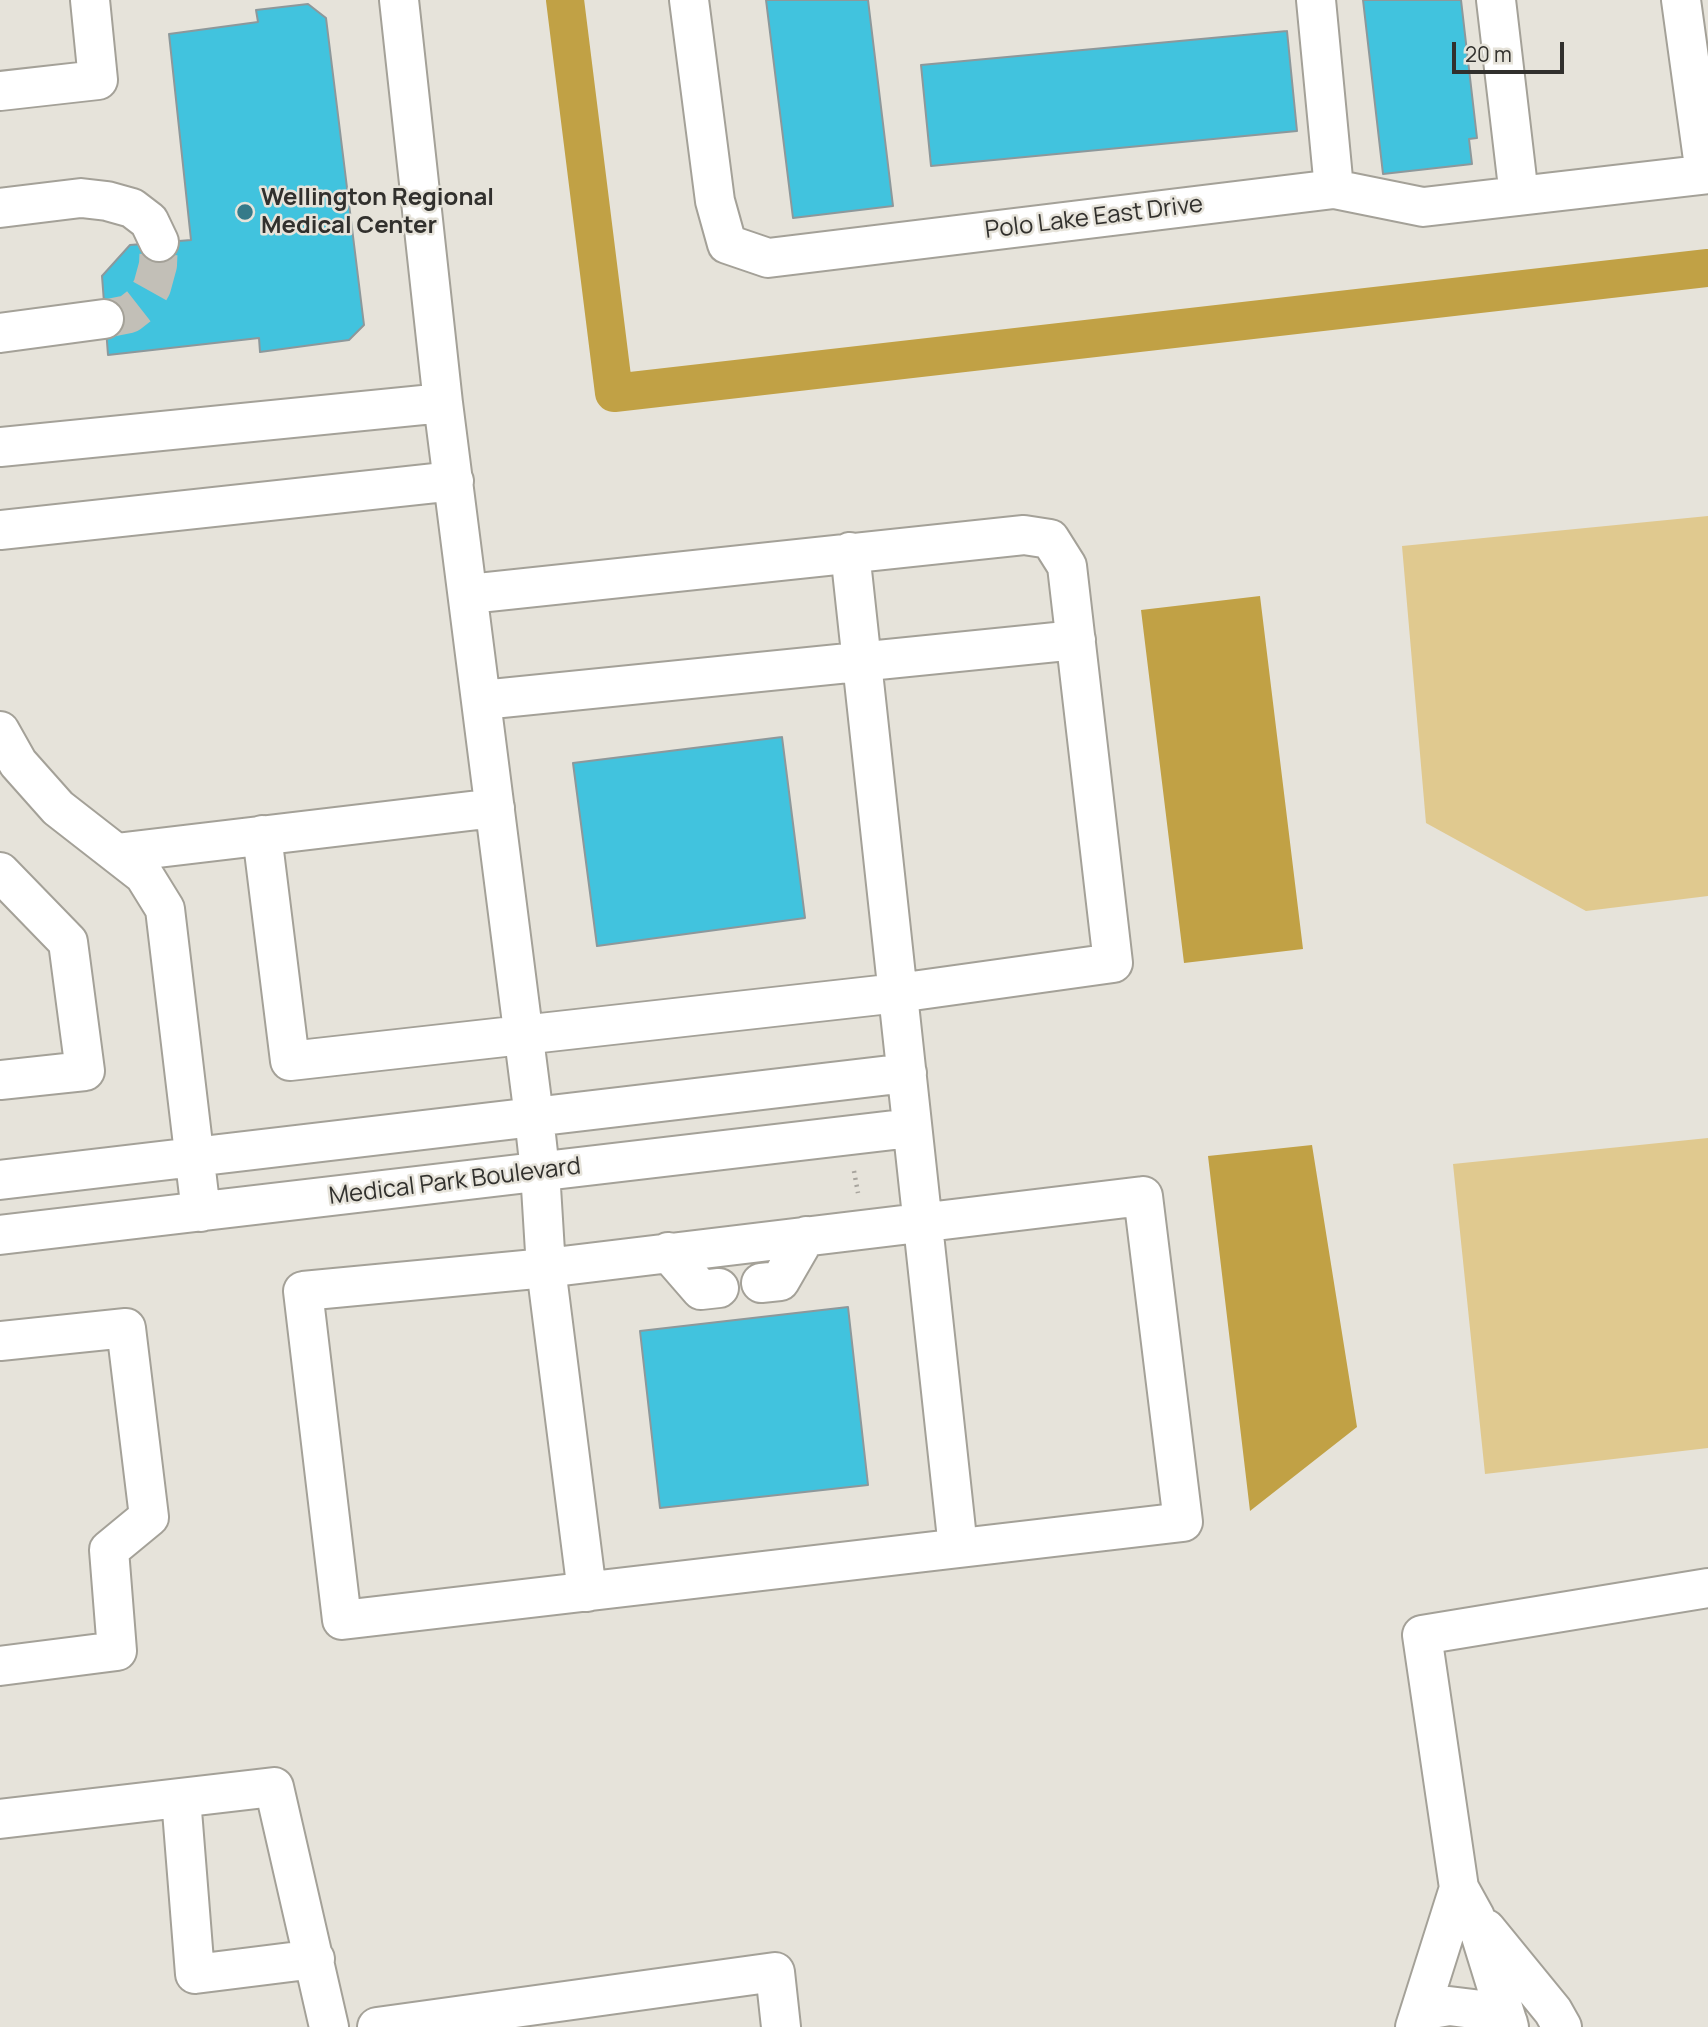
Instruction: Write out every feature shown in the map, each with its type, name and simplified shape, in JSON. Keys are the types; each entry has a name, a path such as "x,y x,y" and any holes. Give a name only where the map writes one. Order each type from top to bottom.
{"street":[{"path":"0,91 98,80 90,0"},
{"path":"399,0 443,403 534,1117 546,1268 587,1592"},
{"name":"Polo Lake East Drive","path":"689,0 715,201 726,244 768,258 1334,189 1423,207 1707,174"},
{"path":"1316,0 1334,189"},
{"path":"1496,0 1519,196"},
{"path":"1681,0 1707,174"},
{"path":"0,208 80,198 107,201 132,208 149,221 159,242"},
{"path":"0,333 104,319"},
{"path":"0,447 443,403"},
{"path":"0,530 454,481"},
{"path":"262,835 290,1061 898,993 1113,963 1067,566 1050,539 1024,535 469,594"},
{"path":"850,552 958,1548"},
{"path":"482,701 1076,640"},
{"path":"0,731 18,763 58,808 144,876 165,909 201,1212"},
{"path":"116,853 495,808"},
{"path":"0,872 68,942 85,1071 0,1080"},
{"path":"0,1180 907,1073"},
{"name":"Medical Park Boulevard","path":"0,1236 911,1128"},
{"path":"1143,1196 1183,1522 342,1620 303,1292 546,1268 921,1222 1143,1196"},
{"path":"761,1283 780,1281 806,1236"},
{"path":"668,1252 701,1290 719,1288"},
{"path":"0,1341 126,1328 149,1517 109,1550 117,1651 0,1666"},
{"path":"1508,2025 1467,1902 1422,1635 1708,1588"},
{"path":"0,1819 274,1787 329,2027"},
{"path":"181,1798 195,1974 315,1959"},
{"path":"1417,2019 1467,1902"},
{"path":"1467,1902 1553,2011 1562,2027"},
{"path":"377,2027 775,1972 781,2027"},
{"path":"1417,2019 1449,2007 1482,2010 1508,2025"}],"path":[{"path":"852,1163 859,1198"}],"shaded area":[{"path":"1708,516 1708,896 1586,911 1426,823 1402,546"},
{"path":"1260,596 1303,949 1184,963 1141,610"},
{"path":"1708,1138 1708,1448 1485,1474 1453,1164"},
{"path":"1312,1145 1357,1427 1250,1511 1208,1156"}],"building":[{"path":"766,0 868,0 893,206 793,218"},
{"path":"1363,0 1461,0 1477,138 1469,139 1472,164 1383,174"},
{"path":"308,4 326,18 364,325 349,340 260,352 259,338 108,355 102,276 130,245 191,240 169,34 258,22 256,10"},
{"path":"1287,31 1297,131 931,166 921,65"},
{"path":"782,737 805,918 597,946 573,763"},
{"path":"848,1307 868,1485 660,1508 640,1331"}],"waterway":[{"path":"565,0 614,393 1708,268"}],"tunnel":[{"path":"104,319 129,314 143,303 152,287 158,265 159,242"}],"place":[{"name":"Wellington Regional Medical Center","path":"245,212"}]}
